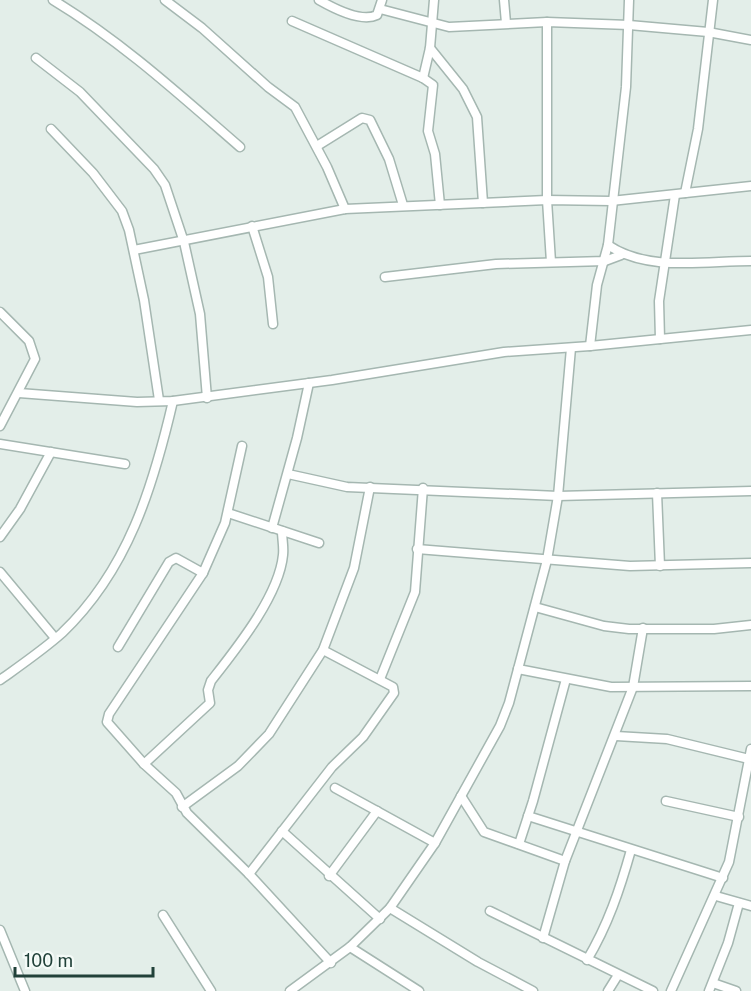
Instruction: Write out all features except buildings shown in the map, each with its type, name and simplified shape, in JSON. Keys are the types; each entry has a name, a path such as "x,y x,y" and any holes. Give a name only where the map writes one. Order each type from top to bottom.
{"street":[{"path":"53,0 81,17 137,58 240,147"},
{"path":"165,0 202,28 268,87 295,107 317,146 345,209"},
{"path":"319,0 339,10 369,17 376,15 381,5 430,23 449,27 547,22 629,25 708,32 751,40"},
{"path":"423,78 430,48 430,23 434,0"},
{"path":"504,0 506,23"},
{"path":"590,346 597,285 608,245 611,201 626,87 629,0"},
{"path":"686,193 698,129 713,0"},
{"path":"292,21 423,78 434,87 428,131 435,154 440,205"},
{"path":"547,22 547,200 551,262"},
{"path":"430,48 473,104 477,117 483,203"},
{"path":"36,58 80,92 154,169 165,185 184,242 200,314 207,398"},
{"path":"317,146 362,118 370,120 389,159 403,205"},
{"path":"51,129 122,211 134,250 159,400"},
{"path":"134,250 345,209 547,200 611,201 751,186"},
{"path":"660,339 658,311 663,262 675,195"},
{"path":"252,226 268,277 273,324"},
{"path":"608,245 621,255 663,262 751,261"},
{"path":"385,277 496,264 605,261 621,255"},
{"path":"0,312 29,341 35,359 0,426"},
{"path":"19,393 136,402 173,401 309,383 504,352 571,348 751,330"},
{"path":"290,991 350,948 390,908 435,843 500,726 547,560 558,495 571,348"},
{"path":"272,528 288,474 309,383"},
{"path":"0,680 55,638 84,608 123,552 156,473 173,401"},
{"path":"0,444 124,464"},
{"path":"242,446 228,513 203,573 108,718 111,727 144,764 176,793 182,807 249,874 331,963"},
{"path":"0,537 20,508 51,452"},
{"path":"288,474 347,487 423,488 558,495 751,491"},
{"path":"182,807 238,766 269,734 323,650 354,568 370,487"},
{"path":"380,680 415,592 423,488"},
{"path":"657,493 660,566"},
{"path":"228,513 319,543"},
{"path":"144,764 210,703 208,690 211,681 256,621 276,578 283,556 282,531"},
{"path":"417,549 547,560 660,566 751,563"},
{"path":"118,647 169,562 176,558 203,573"},
{"path":"0,572 55,638"},
{"path":"535,608 604,626 714,628 751,625"},
{"path":"543,938 565,861 616,736 633,687 643,628"},
{"path":"249,874 332,768 363,737 393,695 393,687 323,650"},
{"path":"518,669 611,687 751,686"},
{"path":"519,844 566,679"},
{"path":"616,736 667,739 749,759"},
{"path":"671,991 723,878 740,817 751,749"},
{"path":"335,788 435,843"},
{"path":"461,796 480,828 565,861"},
{"path":"666,801 740,817"},
{"path":"329,876 376,811"},
{"path":"528,816 723,878"},
{"path":"282,831 380,920"},
{"path":"587,960 605,930 614,908 631,850"},
{"path":"716,896 751,906"},
{"path":"736,991 711,987 739,903"},
{"path":"390,908 478,962 534,991"},
{"path":"490,911 653,991"},
{"path":"163,915 211,991"},
{"path":"0,930 26,991"},
{"path":"350,948 419,991"},
{"path":"608,991 618,975"},
{"path":"303,983 312,991"}]}
